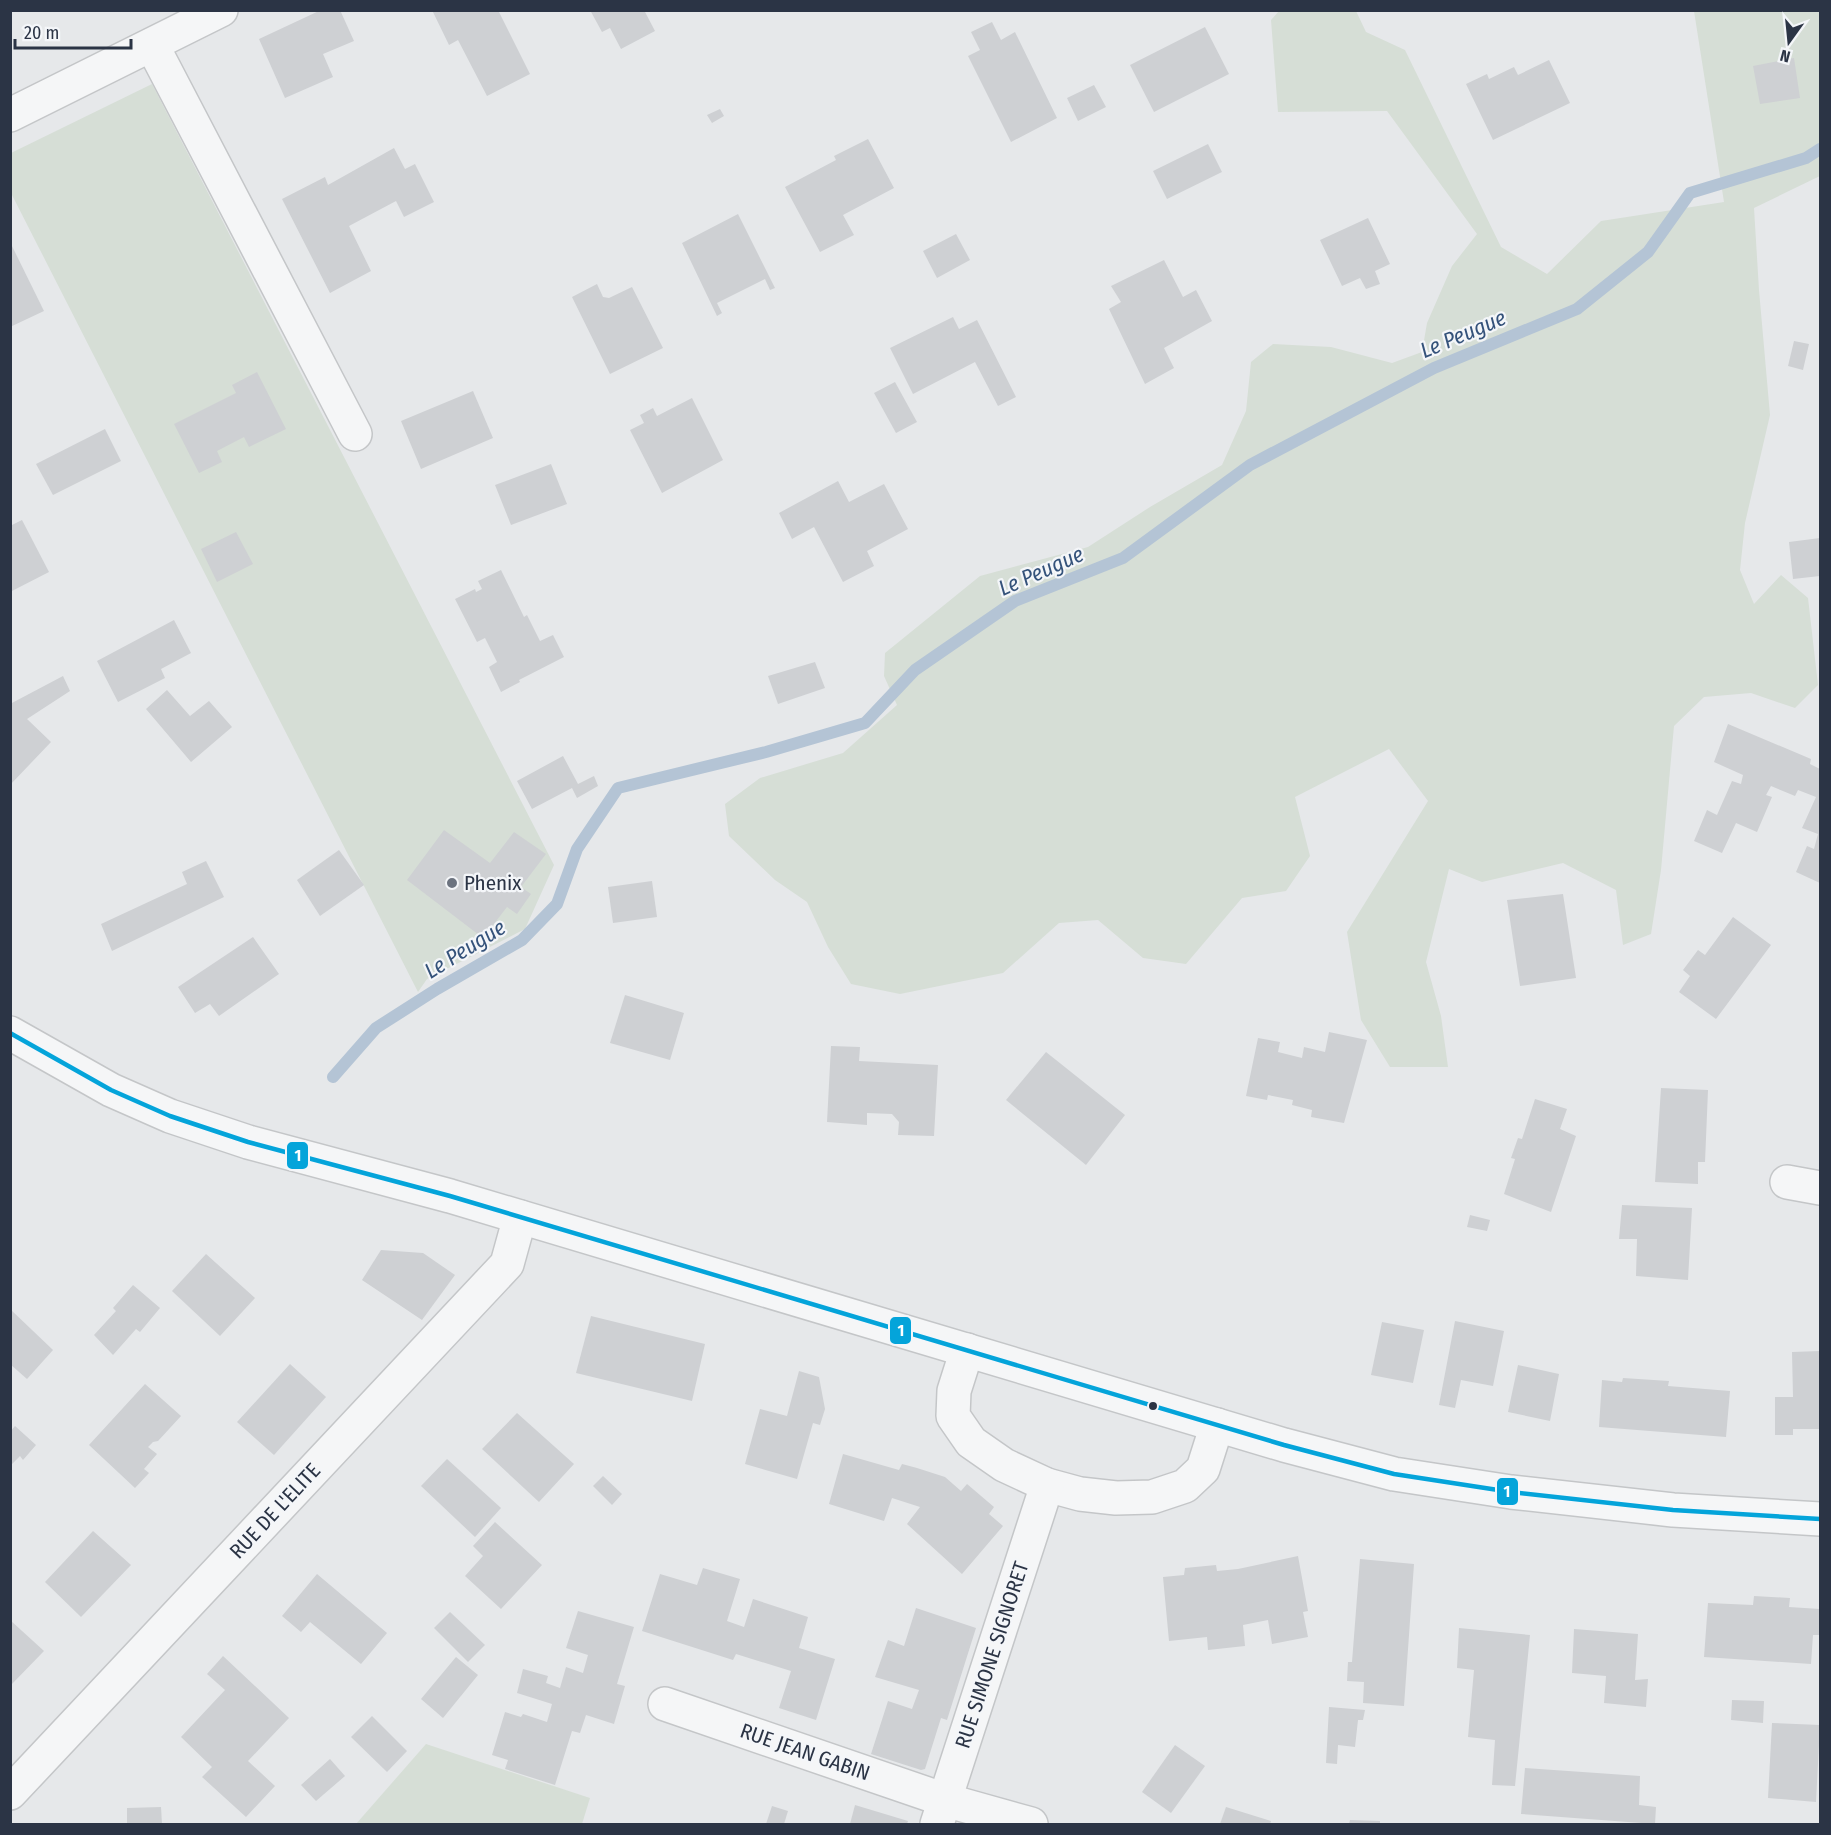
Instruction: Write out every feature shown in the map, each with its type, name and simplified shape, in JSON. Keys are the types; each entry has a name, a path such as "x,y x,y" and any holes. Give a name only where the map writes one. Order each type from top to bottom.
{"street":[{"path":"10,115 221,10"},
{"path":"152,45 355,434"},
{"path":"10,1033 111,1090 170,1116 248,1142 520,1217 1217,1425 1394,1474 1511,1492 1620,1505 1821,1519"},
{"path":"1787,1182 1821,1188"},
{"name":"RUE DE L'ELITE","path":"10,1793 507,1264 520,1217"},
{"path":"967,1350 954,1391 953,1416 971,1442 1004,1465 1047,1485 1080,1494 1116,1498 1152,1497 1185,1486 1203,1469 1217,1425"},
{"name":"RUE SIMONE SIGNORET","path":"941,1812 1047,1485"},
{"name":"RUE JEAN GABIN","path":"665,1704 941,1812 1031,1824"}],"shaded area":[{"path":"1279,11 1356,11 1366,32 1405,50 1501,247 1547,274 1601,221 1724,202 1694,11 1820,11 1820,176 1754,208 1770,415 1745,523 1740,570 1754,604 1781,575 1808,598 1818,685 1795,708 1751,693 1704,697 1674,726 1661,870 1651,934 1623,945 1616,890 1563,863 1482,882 1449,869 1426,962 1441,1016 1448,1067 1390,1067 1361,1020 1347,932 1428,801 1389,749 1295,797 1310,856 1286,891 1242,898 1186,964 1143,958 1098,920 1059,923 1003,973 900,994 851,984 828,947 807,902 775,880 729,836 725,804 760,778 843,753 897,705 884,676 885,653 980,576 1088,547 1222,465 1246,411 1251,362 1273,344 1331,347 1392,363 1422,352 1427,323 1452,266 1477,234 1387,111 1278,112 1271,20"},
{"path":"152,84 554,865 525,929 427,979 418,992 11,193 11,153"},
{"path":"426,1744 590,1798 582,1824 356,1824"}],"building":[{"path":"321,10 340,10 354,41 323,54 333,77 285,98 259,39"},
{"path":"432,10 498,10 530,74 487,96 458,40 449,45"},
{"path":"590,10 644,10 655,31 621,49 610,28 602,32"},
{"path":"992,22 1001,40 1015,32 1057,118 1011,142 968,56 980,50 971,32"},
{"path":"1205,27 1229,74 1154,112 1130,65"},
{"path":"1794,58 1800,98 1760,104 1753,66"},
{"path":"1549,60 1570,103 1493,140 1466,84 1487,74 1489,79 1514,67 1518,75"},
{"path":"1094,85 1106,107 1078,121 1067,98"},
{"path":"720,109 724,116 712,123 707,115"},
{"path":"868,139 894,188 843,215 854,235 820,252 785,187 836,160 834,156"},
{"path":"1208,144 1222,172 1167,199 1153,171"},
{"path":"394,148 405,169 415,164 434,202 404,217 396,201 349,226 371,271 330,293 282,199 325,177 328,185"},
{"path":"738,214 775,288 770,290 765,279 717,303 722,313 717,316 682,243"},
{"path":"1368,218 1390,264 1375,271 1380,284 1366,289 1360,278 1342,286 1320,240"},
{"path":"956,234 970,260 937,278 923,251"},
{"path":"10,242 44,311 10,327"},
{"path":"1164,260 1183,297 1196,290 1212,321 1164,348 1174,368 1145,384 1109,309 1121,302 1111,286"},
{"path":"597,284 603,297 609,298 632,287 663,348 610,374 572,297"},
{"path":"953,317 959,329 977,320 1016,397 998,406 975,362 913,394 890,348"},
{"path":"1794,341 1809,344 1803,370 1788,366"},
{"path":"257,372 286,429 249,447 244,437 217,451 222,462 199,473 174,424 236,393 232,385"},
{"path":"895,382 917,422 896,433 874,393"},
{"path":"473,391 493,438 421,469 401,421"},
{"path":"692,398 723,460 662,493 630,430 644,423 640,415 653,408 657,416"},
{"path":"105,429 121,461 53,495 36,464"},
{"path":"551,464 567,504 511,525 495,485"},
{"path":"838,481 849,502 884,484 908,529 867,551 874,566 843,582 814,527 792,539 779,513"},
{"path":"22,520 49,572 10,592 10,526"},
{"path":"236,532 253,564 217,582 201,549"},
{"path":"1820,538 1820,576 1793,579 1789,542"},
{"path":"501,570 524,617 527,615 540,641 553,635 564,657 501,692 489,667 497,662 485,638 477,642 455,599 475,589 476,592 482,589 478,581"},
{"path":"174,620 191,653 161,669 165,678 118,702 97,661"},
{"path":"815,662 825,688 778,704 768,676"},
{"path":"63,676 70,691 27,719 51,742 10,785 10,704"},
{"path":"167,690 190,716 209,701 232,727 191,762 146,709"},
{"path":"1728,724 1811,759 1810,764 1820,769 1820,883 1796,872 1807,846 1814,849 1818,834 1802,828 1816,797 1798,790 1795,796 1771,786 1766,795 1772,797 1757,832 1736,823 1722,853 1694,841 1707,810 1717,815 1732,781 1741,784 1743,775 1714,762"},
{"path":"563,756 578,784 594,776 598,786 577,798 572,788 532,809 517,781"},
{"path":"444,830 490,863 514,832 546,854 521,887 531,894 517,914 507,907 483,938 407,880"},
{"path":"339,850 364,885 320,916 297,880"},
{"path":"206,861 224,897 112,951 101,924 187,884 182,872"},
{"path":"652,881 657,917 613,923 608,887"},
{"path":"1563,894 1576,978 1520,986 1507,900"},
{"path":"1733,917 1771,945 1716,1019 1679,992 1690,976 1683,970 1698,950 1705,955"},
{"path":"253,937 279,974 219,1016 210,1004 195,1013 178,987"},
{"path":"625,995 684,1013 670,1060 610,1043"},
{"path":"1329,1032 1367,1040 1344,1123 1311,1117 1312,1110 1292,1105 1293,1100 1268,1095 1267,1100 1246,1096 1258,1038 1280,1042 1278,1052 1302,1058 1304,1047 1325,1052"},
{"path":"831,1046 860,1047 859,1061 938,1065 934,1136 898,1135 899,1122 892,1114 867,1113 867,1125 827,1122"},
{"path":"1046,1052 1125,1115 1086,1165 1006,1100"},
{"path":"1661,1088 1708,1090 1705,1162 1698,1162 1698,1184 1655,1182"},
{"path":"1535,1099 1567,1109 1560,1129 1576,1136 1551,1212 1504,1194 1515,1159 1511,1158 1518,1138 1522,1139"},
{"path":"1622,1205 1692,1208 1688,1280 1636,1276 1637,1239 1619,1239"},
{"path":"1470,1215 1490,1220 1487,1231 1467,1227"},
{"path":"381,1250 423,1253 455,1275 422,1320 362,1280"},
{"path":"206,1254 255,1298 220,1336 172,1291"},
{"path":"133,1285 160,1308 140,1332 136,1329 113,1355 94,1335 116,1311 113,1308"},
{"path":"10,1309 53,1350 27,1379 10,1364"},
{"path":"591,1316 705,1344 692,1401 576,1373"},
{"path":"1455,1321 1504,1331 1493,1386 1461,1380 1455,1408 1439,1405"},
{"path":"1382,1322 1424,1330 1413,1383 1371,1375"},
{"path":"1820,1351 1820,1429 1793,1429 1793,1435 1775,1435 1775,1397 1793,1397 1792,1352"},
{"path":"290,1364 326,1397 274,1455 237,1422"},
{"path":"1518,1365 1559,1374 1550,1421 1508,1412"},
{"path":"799,1371 819,1377 825,1409 820,1425 813,1423 797,1479 745,1464 760,1409 787,1416"},
{"path":"1623,1378 1669,1381 1668,1386 1730,1391 1726,1437 1599,1427 1602,1380 1622,1382"},
{"path":"145,1384 181,1416 158,1441 148,1447 157,1454 144,1469 149,1473 135,1488 89,1445"},
{"path":"517,1413 574,1464 539,1502 482,1449"},
{"path":"15,1426 36,1445 23,1460 20,1456 10,1466 10,1432"},
{"path":"843,1454 899,1470 902,1464 917,1468 945,1477 961,1491 967,1484 994,1507 989,1514 1003,1526 962,1574 907,1524 920,1507 892,1498 884,1521 829,1504"},
{"path":"447,1459 501,1508 475,1537 421,1486"},
{"path":"603,1476 622,1494 612,1505 593,1486"},
{"path":"495,1522 542,1565 501,1609 465,1576 483,1556 473,1546"},
{"path":"93,1531 131,1565 81,1617 45,1582"},
{"path":"1298,1556 1308,1611 1303,1612 1308,1637 1272,1644 1268,1620 1243,1625 1245,1646 1208,1650 1207,1637 1169,1641 1163,1577 1184,1575 1185,1568 1216,1565 1217,1571 1238,1569"},
{"path":"1360,1559 1414,1564 1404,1706 1363,1703 1364,1682 1347,1681 1348,1662 1352,1662"},
{"path":"703,1568 740,1579 727,1621 744,1627 753,1599 808,1617 799,1648 835,1659 816,1720 779,1708 791,1671 736,1654 733,1660 642,1631 660,1574 697,1585"},
{"path":"317,1574 387,1633 361,1664 310,1622 301,1632 282,1616"},
{"path":"1754,1596 1790,1598 1789,1607 1820,1609 1820,1635 1813,1635 1811,1664 1704,1657 1708,1603 1753,1605"},
{"path":"916,1608 976,1628 947,1720 941,1718 925,1769 921,1770 871,1754 888,1701 912,1709 919,1690 875,1677 888,1640 904,1646"},
{"path":"578,1611 634,1627 617,1684 625,1686 614,1724 586,1715 580,1733 572,1731 555,1785 505,1769 508,1760 492,1755 505,1712 521,1717 523,1714 547,1722 552,1704 517,1693 523,1669 548,1676 546,1683 560,1688 566,1667 583,1673 588,1655 566,1648"},
{"path":"450,1612 485,1645 468,1662 434,1628"},
{"path":"10,1620 44,1651 10,1686"},
{"path":"1459,1628 1530,1635 1515,1786 1492,1785 1495,1740 1468,1737 1474,1670 1457,1668"},
{"path":"1574,1629 1638,1634 1635,1680 1648,1679 1646,1707 1604,1703 1606,1676 1572,1673"},
{"path":"223,1656 289,1718 248,1761 275,1786 246,1817 202,1777 212,1767 181,1737 225,1690 207,1674"},
{"path":"456,1657 478,1675 443,1718 421,1699"},
{"path":"1732,1700 1764,1701 1763,1723 1731,1720"},
{"path":"1329,1707 1365,1710 1363,1720 1358,1720 1355,1747 1338,1745 1337,1764 1326,1763"},
{"path":"372,1716 407,1751 387,1772 351,1737"},
{"path":"1772,1723 1820,1725 1816,1802 1768,1798"},
{"path":"1175,1745 1205,1766 1171,1813 1142,1792"},
{"path":"330,1759 345,1776 316,1801 301,1785"},
{"path":"1525,1768 1640,1776 1639,1805 1656,1807 1655,1824 1521,1814"},
{"path":"855,1805 908,1821 907,1824 850,1824"},
{"path":"772,1806 788,1811 784,1824 766,1824"},
{"path":"161,1807 162,1824 127,1824 127,1808"},
{"path":"1226,1807 1271,1821 1270,1824 1220,1824"},
{"path":"1350,1820 1380,1821 1380,1824 1349,1824"}],"waterway":[{"name":"Le Peugue","path":"333,1077 376,1028 437,989 522,940 557,904 577,849 618,788 766,752 865,723 915,670 1015,601 1123,558 1250,465 1434,368 1577,309 1648,252 1690,193 1806,158 1820,149"}],"transit line":[{"name":"1","path":"10,1033 111,1090 170,1116 248,1142 450,1196 1284,1445 1394,1474 1511,1492 1673,1510 1820,1519"}],"place":[{"name":"Phenix","path":"452,883"}]}
